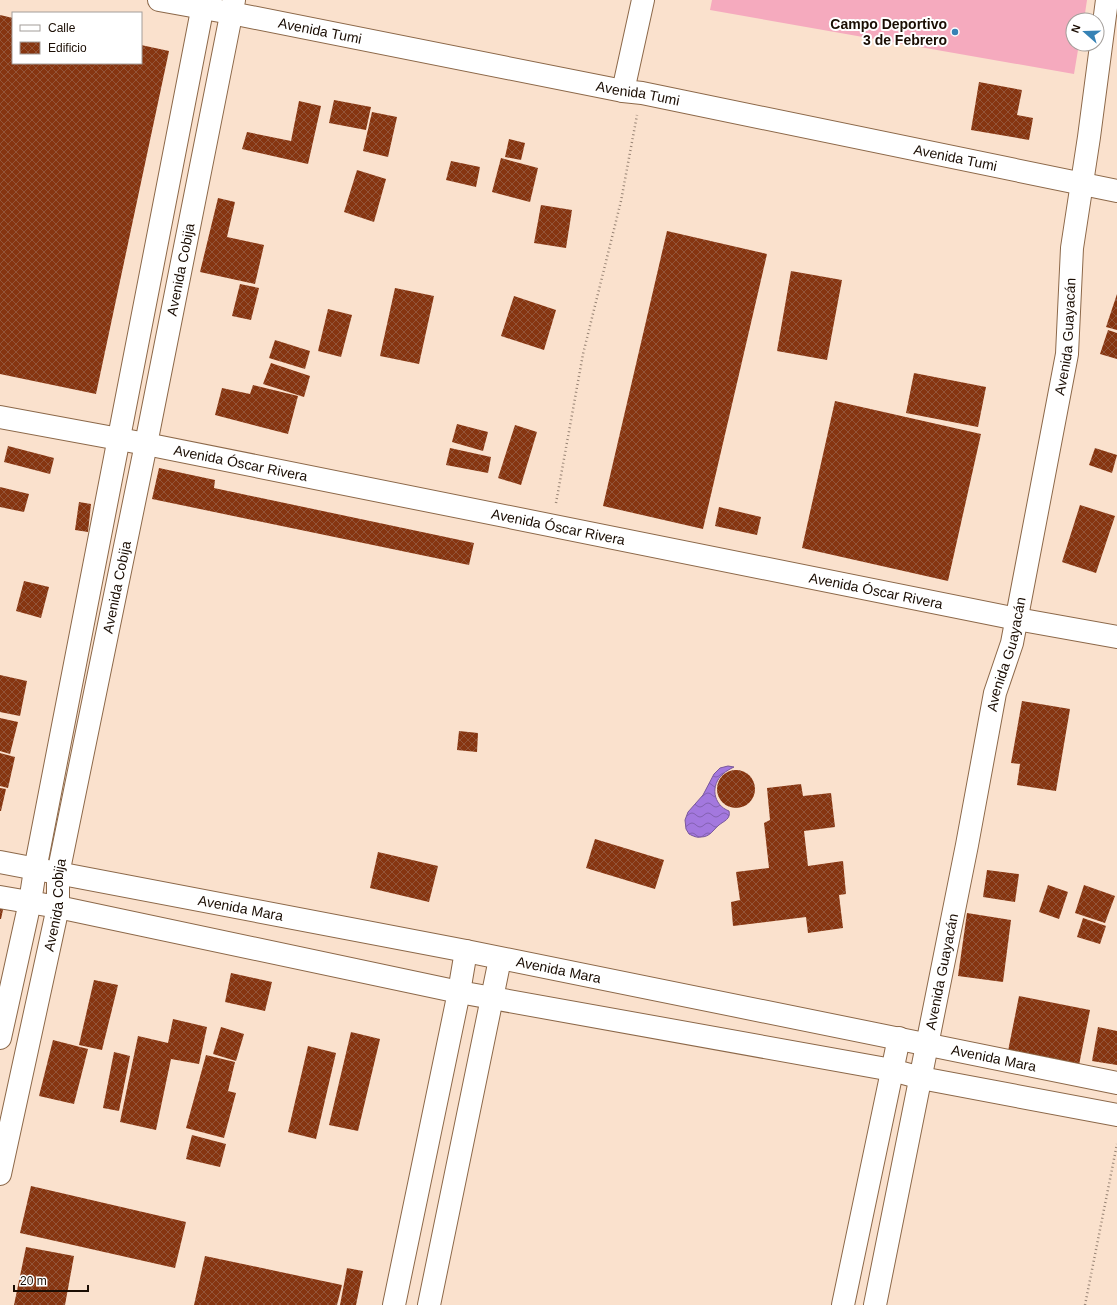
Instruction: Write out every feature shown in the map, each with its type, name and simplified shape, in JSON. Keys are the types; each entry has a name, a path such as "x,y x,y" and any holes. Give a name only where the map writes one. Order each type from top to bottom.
{"street":[{"name":"Avenida Tumi","path":"159,0 233,6 633,92 1117,191"},
{"path":"633,92 643,0"},
{"name":"Avenida Guayacán","path":"875,1305 967,845 995,693 1012,643 1067,354 1072,248 1089,137 1107,0"},
{"name":"Avenida Cobija","path":"0,1038 30,902 203,4"},
{"name":"Avenida Cobija","path":"0,1174 58,906 58,874 146,444 233,6"},
{"name":"Avenida Óscar Rivera","path":"0,417 146,444 1017,619 1117,637"},
{"name":"Avenida Mara","path":"0,862 35,870 466,951 1117,1082"},
{"path":"0,897 58,906 492,999 892,1070 921,1078 1117,1115"},
{"path":"394,1305 459,992 466,951"},
{"path":"429,1305 500,959"},
{"path":"843,1305 899,1038"}],"path":[{"path":"552,526 583,354 621,201 633,92"},
{"path":"1085,1305 1117,1144"}],"shaded area":[{"name":"Campo Deportivo 3 de Febrero","path":"712,0 1087,0 1085,12 1065,12 1065,52 1078,52 1074,74 710,10"}],"water":[{"path":"728,766 734,767 725,772 719,779 716,784 715,794 719,804 729,811 728,818 707,836 698,837 689,834 686,829 685,820 688,812 703,795 714,774 720,768"}],"building":[{"path":"0,15 12,18 12,64 142,64 142,45 169,51 96,394 0,374"},
{"path":"979,82 1022,90 1017,115 1033,118 1029,140 971,130"},
{"path":"334,100 371,107 366,130 329,123"},
{"path":"299,101 321,106 308,164 242,149 247,132 291,141"},
{"path":"372,112 397,117 388,157 363,151"},
{"path":"509,139 525,143 521,160 505,157"},
{"path":"501,158 538,168 530,202 492,192"},
{"path":"451,161 480,167 476,187 446,180"},
{"path":"357,170 386,179 374,222 344,212"},
{"path":"218,198 235,202 227,237 264,245 255,284 200,272"},
{"path":"541,205 572,210 566,248 534,243"},
{"path":"667,231 767,254 703,529 603,506"},
{"path":"791,271 842,280 827,360 777,351"},
{"path":"240,284 259,288 251,320 232,316"},
{"path":"395,288 434,296 419,364 380,356"},
{"path":"1117,294 1117,330 1106,327"},
{"path":"514,296 556,310 544,350 501,336"},
{"path":"328,309 352,315 341,357 318,351"},
{"path":"1108,330 1117,333 1117,359 1100,354"},
{"path":"275,340 310,351 305,369 269,358"},
{"path":"271,363 310,376 304,397 263,384"},
{"path":"914,373 986,387 978,427 906,413"},
{"path":"253,385 298,396 288,434 215,415 222,388 250,394"},
{"path":"835,401 981,434 948,581 802,548"},
{"path":"457,424 488,432 483,451 452,442"},
{"path":"515,425 537,432 521,485 498,478"},
{"path":"8,446 54,458 50,474 4,462"},
{"path":"450,448 491,457 488,473 446,465"},
{"path":"1095,448 1117,455 1112,473 1089,465"},
{"path":"159,468 215,480 214,488 474,543 469,565 152,499"},
{"path":"0,487 29,494 24,512 0,507"},
{"path":"79,502 91,504 88,532 75,530"},
{"path":"1080,505 1115,516 1096,573 1062,562"},
{"path":"719,507 761,517 757,535 715,526"},
{"path":"24,581 49,587 41,618 16,611"},
{"path":"0,675 27,681 20,716 0,712"},
{"path":"1022,701 1070,709 1056,791 1017,785 1020,764 1011,763"},
{"path":"0,718 18,722 10,754 0,751"},
{"path":"459,731 478,733 477,752 457,750"},
{"path":"0,753 15,757 8,788 0,786"},
{"path":"736,770 746,773 752,779 755,789 752,799 746,805 736,808 726,805 720,799 717,789 720,779 726,773"},
{"path":"801,784 803,796 831,793 835,827 804,831 808,866 843,861 846,894 839,895 843,928 808,933 806,917 733,926 731,902 740,900 736,872 769,868 764,823 770,820 767,788"},
{"path":"0,788 6,789 1,811 0,811"},
{"path":"595,839 664,860 655,889 586,868"},
{"path":"378,852 438,866 429,902 370,888"},
{"path":"987,870 1019,874 1015,902 983,897"},
{"path":"1048,885 1068,892 1059,919 1039,912"},
{"path":"1084,885 1115,896 1105,923 1075,913"},
{"path":"0,904 4,905 1,919 0,919"},
{"path":"967,913 1011,920 1003,982 958,976"},
{"path":"1083,918 1106,926 1100,944 1077,937"},
{"path":"231,973 272,982 265,1011 225,1002"},
{"path":"94,980 118,985 102,1050 79,1045"},
{"path":"1019,996 1090,1010 1079,1065 1008,1051"},
{"path":"173,1019 207,1027 199,1064 171,1059 156,1130 120,1122 138,1036 168,1043"},
{"path":"221,1027 244,1034 236,1061 213,1054"},
{"path":"1098,1027 1117,1031 1117,1065 1092,1061"},
{"path":"351,1032 380,1039 358,1131 329,1125"},
{"path":"53,1040 88,1049 74,1104 39,1096"},
{"path":"308,1046 336,1053 316,1139 288,1132"},
{"path":"114,1052 130,1056 119,1111 103,1108"},
{"path":"206,1055 235,1062 228,1091 236,1093 224,1138 186,1128"},
{"path":"192,1135 226,1144 220,1167 186,1159"},
{"path":"31,1186 186,1222 175,1268 20,1233"},
{"path":"26,1247 74,1256 65,1305 14,1305"},
{"path":"205,1256 342,1285 337,1305 194,1305"},
{"path":"347,1268 363,1271 356,1305 340,1305"}],"place":[{"name":"Campo Deportivo 3 de Febrero","path":"955,32"}]}
